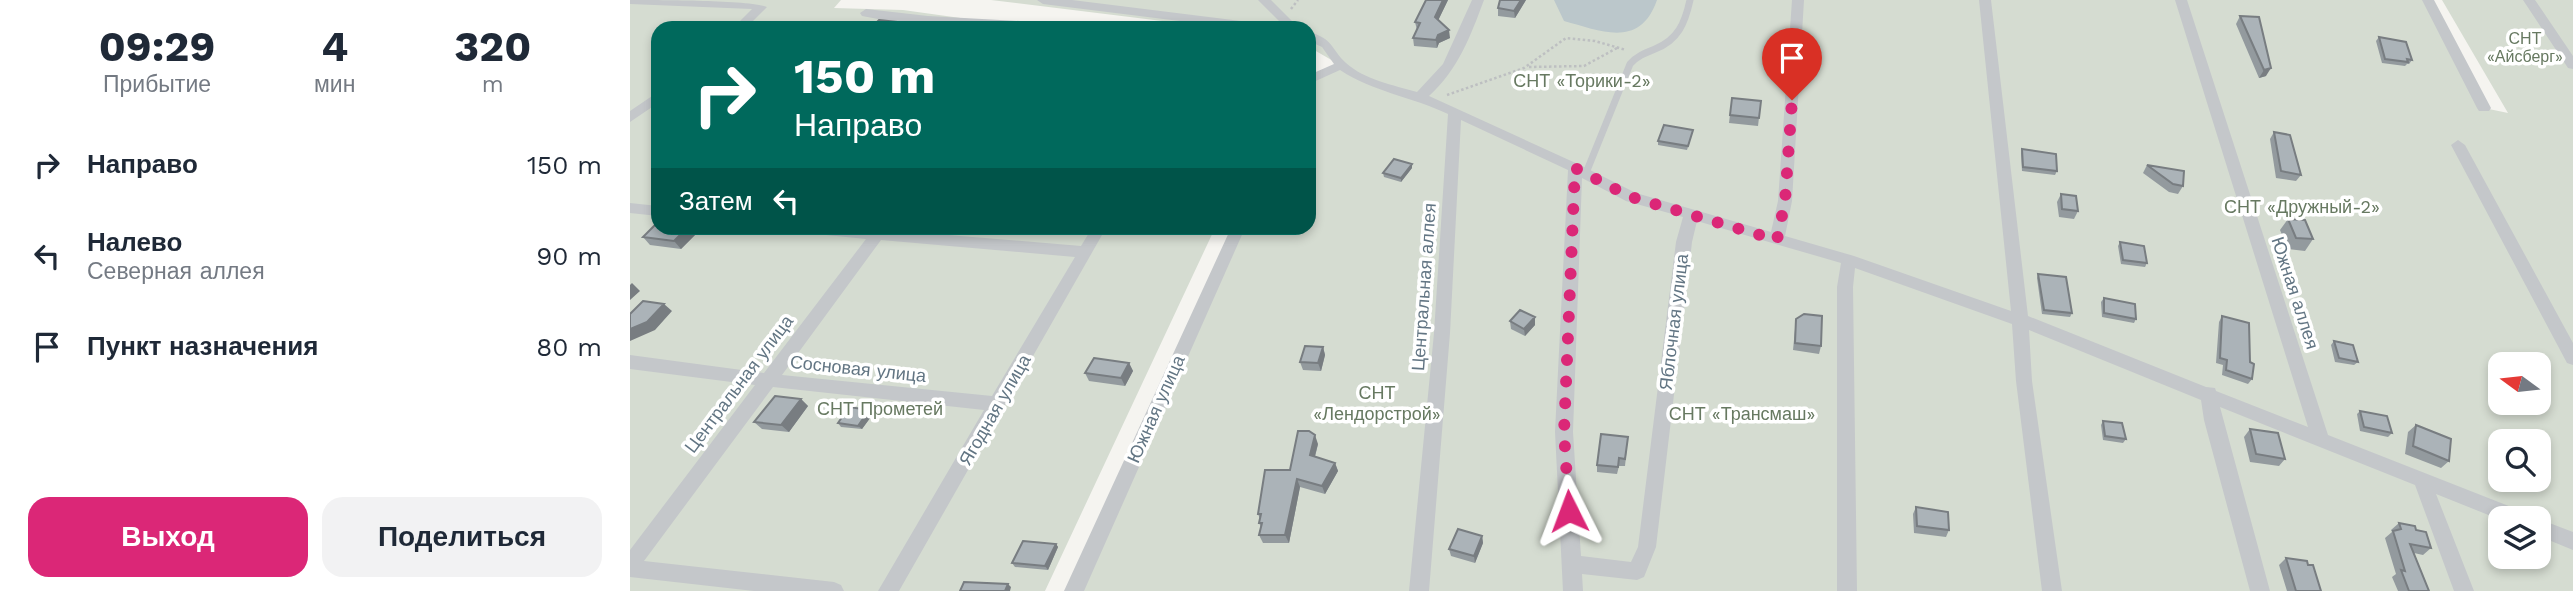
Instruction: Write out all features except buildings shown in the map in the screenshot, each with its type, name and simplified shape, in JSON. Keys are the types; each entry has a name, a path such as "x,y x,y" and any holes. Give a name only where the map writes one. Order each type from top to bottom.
{"street":[{"path":"630,0 732,3 761,7 746,21"},
{"path":"1043,0 1210,21"},
{"path":"1264,0 1285,21"},
{"path":"1427,99 1460,48 1478,0"},
{"path":"1777,240 1785,201 1798,0"},
{"path":"1985,0 2020,320 2024,382 2052,591"},
{"name":"Южная аллея","path":"2181,0 2320,438"},
{"path":"2428,0 2484,108"},
{"path":"2529,0 2573,65"},
{"path":"866,13 946,21"},
{"path":"1316,39 1326,44 1341,65 1364,80 1427,99 1580,170 1631,197 1849,260 2020,320 2488,506"},
{"path":"1316,77 1341,65"},
{"path":"630,118 651,102"},
{"name":"Центральная аллея","path":"1419,591 1442,333 1455,112"},
{"path":"2458,145 2573,358"},
{"path":"1573,591 1564,432 1580,170"},
{"path":"630,208 651,210"},
{"name":"Яблочная улица","path":"1572,564 1637,571 1647,547 1684,242 1691,216"},
{"name":"Центральная улица","path":"630,567 876,235"},
{"path":"918,235 1084,252"},
{"name":"Ягодная улица","path":"888,591 1094,235"},
{"name":"Южная улица","path":"1074,591 1235,235"},
{"path":"1847,591 1845,287 1849,260"},
{"name":"Сосновая улица","path":"630,362 768,380 998,404"},
{"path":"2209,393 2213,420 2260,591"},
{"path":"2421,478 2464,591"},
{"path":"2551,532 2573,541"},
{"path":"630,567 834,591"}],"lane":[{"path":"1580,170 1636,57 1673,41 1682,32 1690,0"}],"path":[{"path":"1427,99 1478,82 1485,83 1524,68 1566,38 1595,41 1629,51 1636,57"},
{"path":"1524,68 1584,66 1617,48"}],"green space":[{"name":"СНТ Прометей","path":"630,0 841,0 834,8 903,10 982,21 651,21 651,235 1212,235 1045,591 630,591"},
{"path":"991,0 2428,0 2484,108 2508,113 2442,0 2573,0 2573,591 1074,591 1235,235 1316,235 1316,77 1340,65 1316,51 1316,21 1162,21"}],"shaded area":[{"path":"1554,0 1657,0 1650,15 1640,25 1630,31 1618,33 1564,21"}],"route":[{"path":"1569,511 1564,432 1575,168 1631,197 1777,240 1785,201 1792,100"}],"park label":[{"name":"СНТ «Айсберг»","path":"2525,47"},
{"name":"СНТ «Торики-2»","path":"1582,81"},
{"name":"СНТ «Дружный-2»","path":"2302,207"},
{"name":"СНТ «Лендорстрой»","path":"1377,403"},
{"name":"СНТ «Трансмаш»","path":"1742,414"}]}
